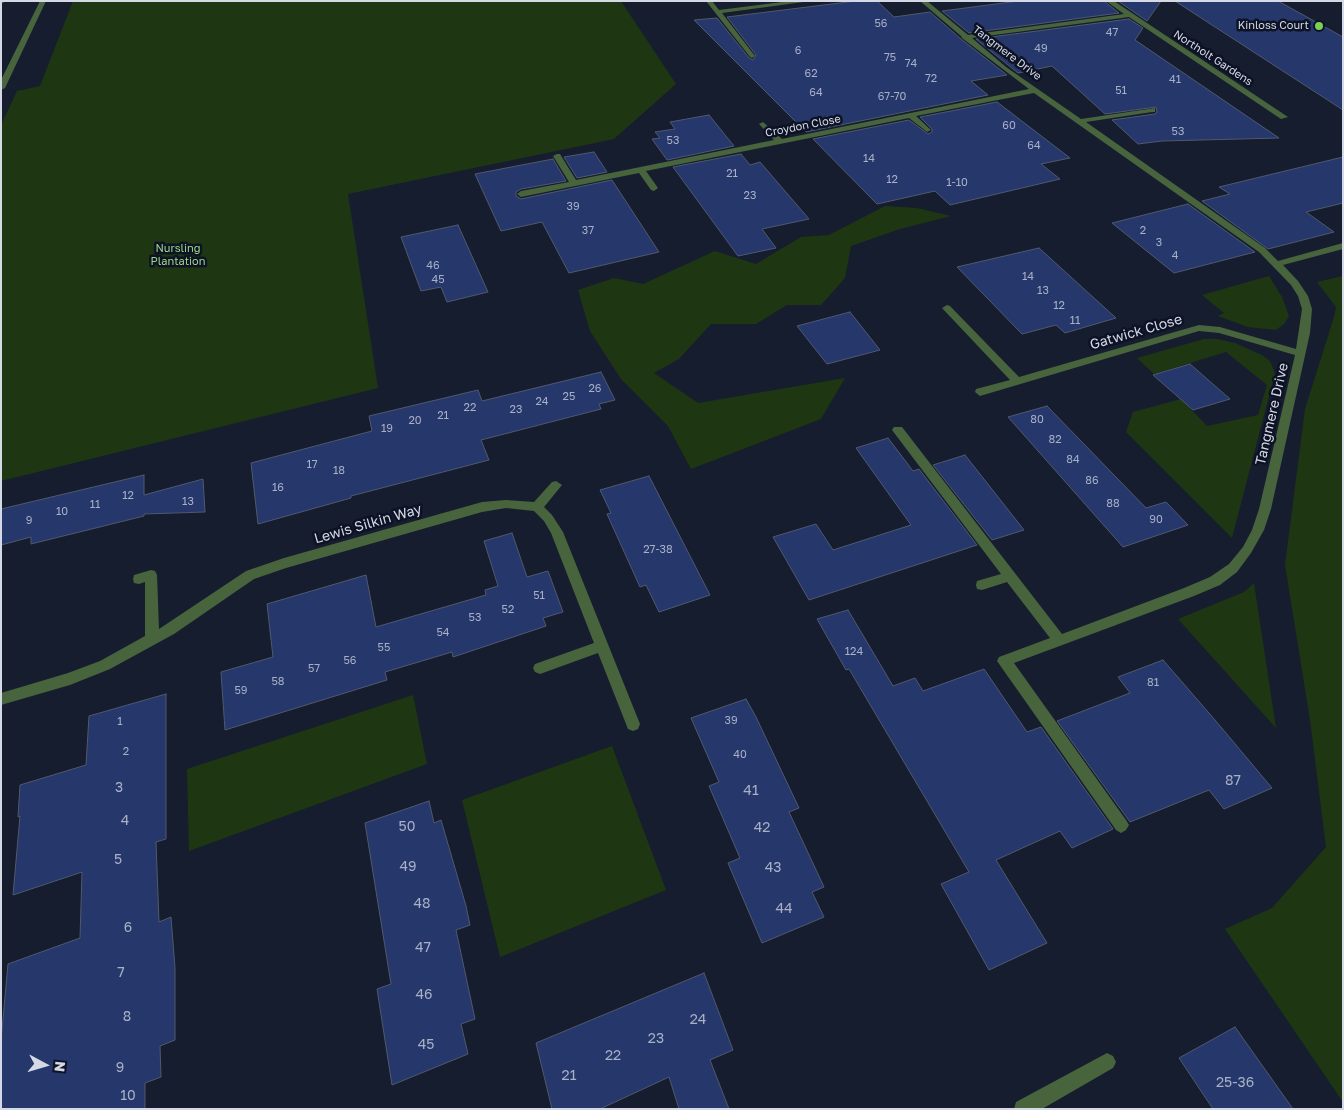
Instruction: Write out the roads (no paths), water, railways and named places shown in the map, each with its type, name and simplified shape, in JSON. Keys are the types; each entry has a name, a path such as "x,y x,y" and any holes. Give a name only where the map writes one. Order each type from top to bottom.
{"street":[{"path":"1,88 43,1"},
{"path":"709,1 752,56"},
{"path":"718,12 808,1"},
{"name":"Tangmere Drive","path":"923,1 964,37 1036,90 1262,250 1295,282 1303,296 1307,309 1305,333 1265,509 1258,530 1247,550 1233,568 1215,581 1189,592 1004,661 1121,826"},
{"name":"Northolt Gardens","path":"1109,1 1284,117"},
{"path":"964,37 1130,15"},
{"name":"Croydon Close","path":"521,194 1036,90"},
{"path":"1080,121 1152,110"},
{"path":"911,116 926,130"},
{"path":"763,124 780,142"},
{"path":"557,156 574,183"},
{"path":"641,170 654,188"},
{"path":"1277,264 1343,246"},
{"path":"947,308 1017,381"},
{"name":"Gatwick Close","path":"980,392 1199,328 1220,330 1300,354"},
{"path":"898,430 1059,640"},
{"path":"556,485 537,507 548,518 557,532 633,724"},
{"name":"Lewis Silkin Way","path":"1,699 105,665 169,630 250,576 284,563 482,507 506,504 537,507"},
{"path":"139,579 151,575 152,639"},
{"path":"982,585 1010,576"},
{"path":"540,668 601,646"},
{"path":"1023,1109 1107,1062"}],"place":[{"name":"Kinloss Court","path":"1319,26"}],"park label":[{"name":"Nursling Plantation","path":"178,255"}]}
